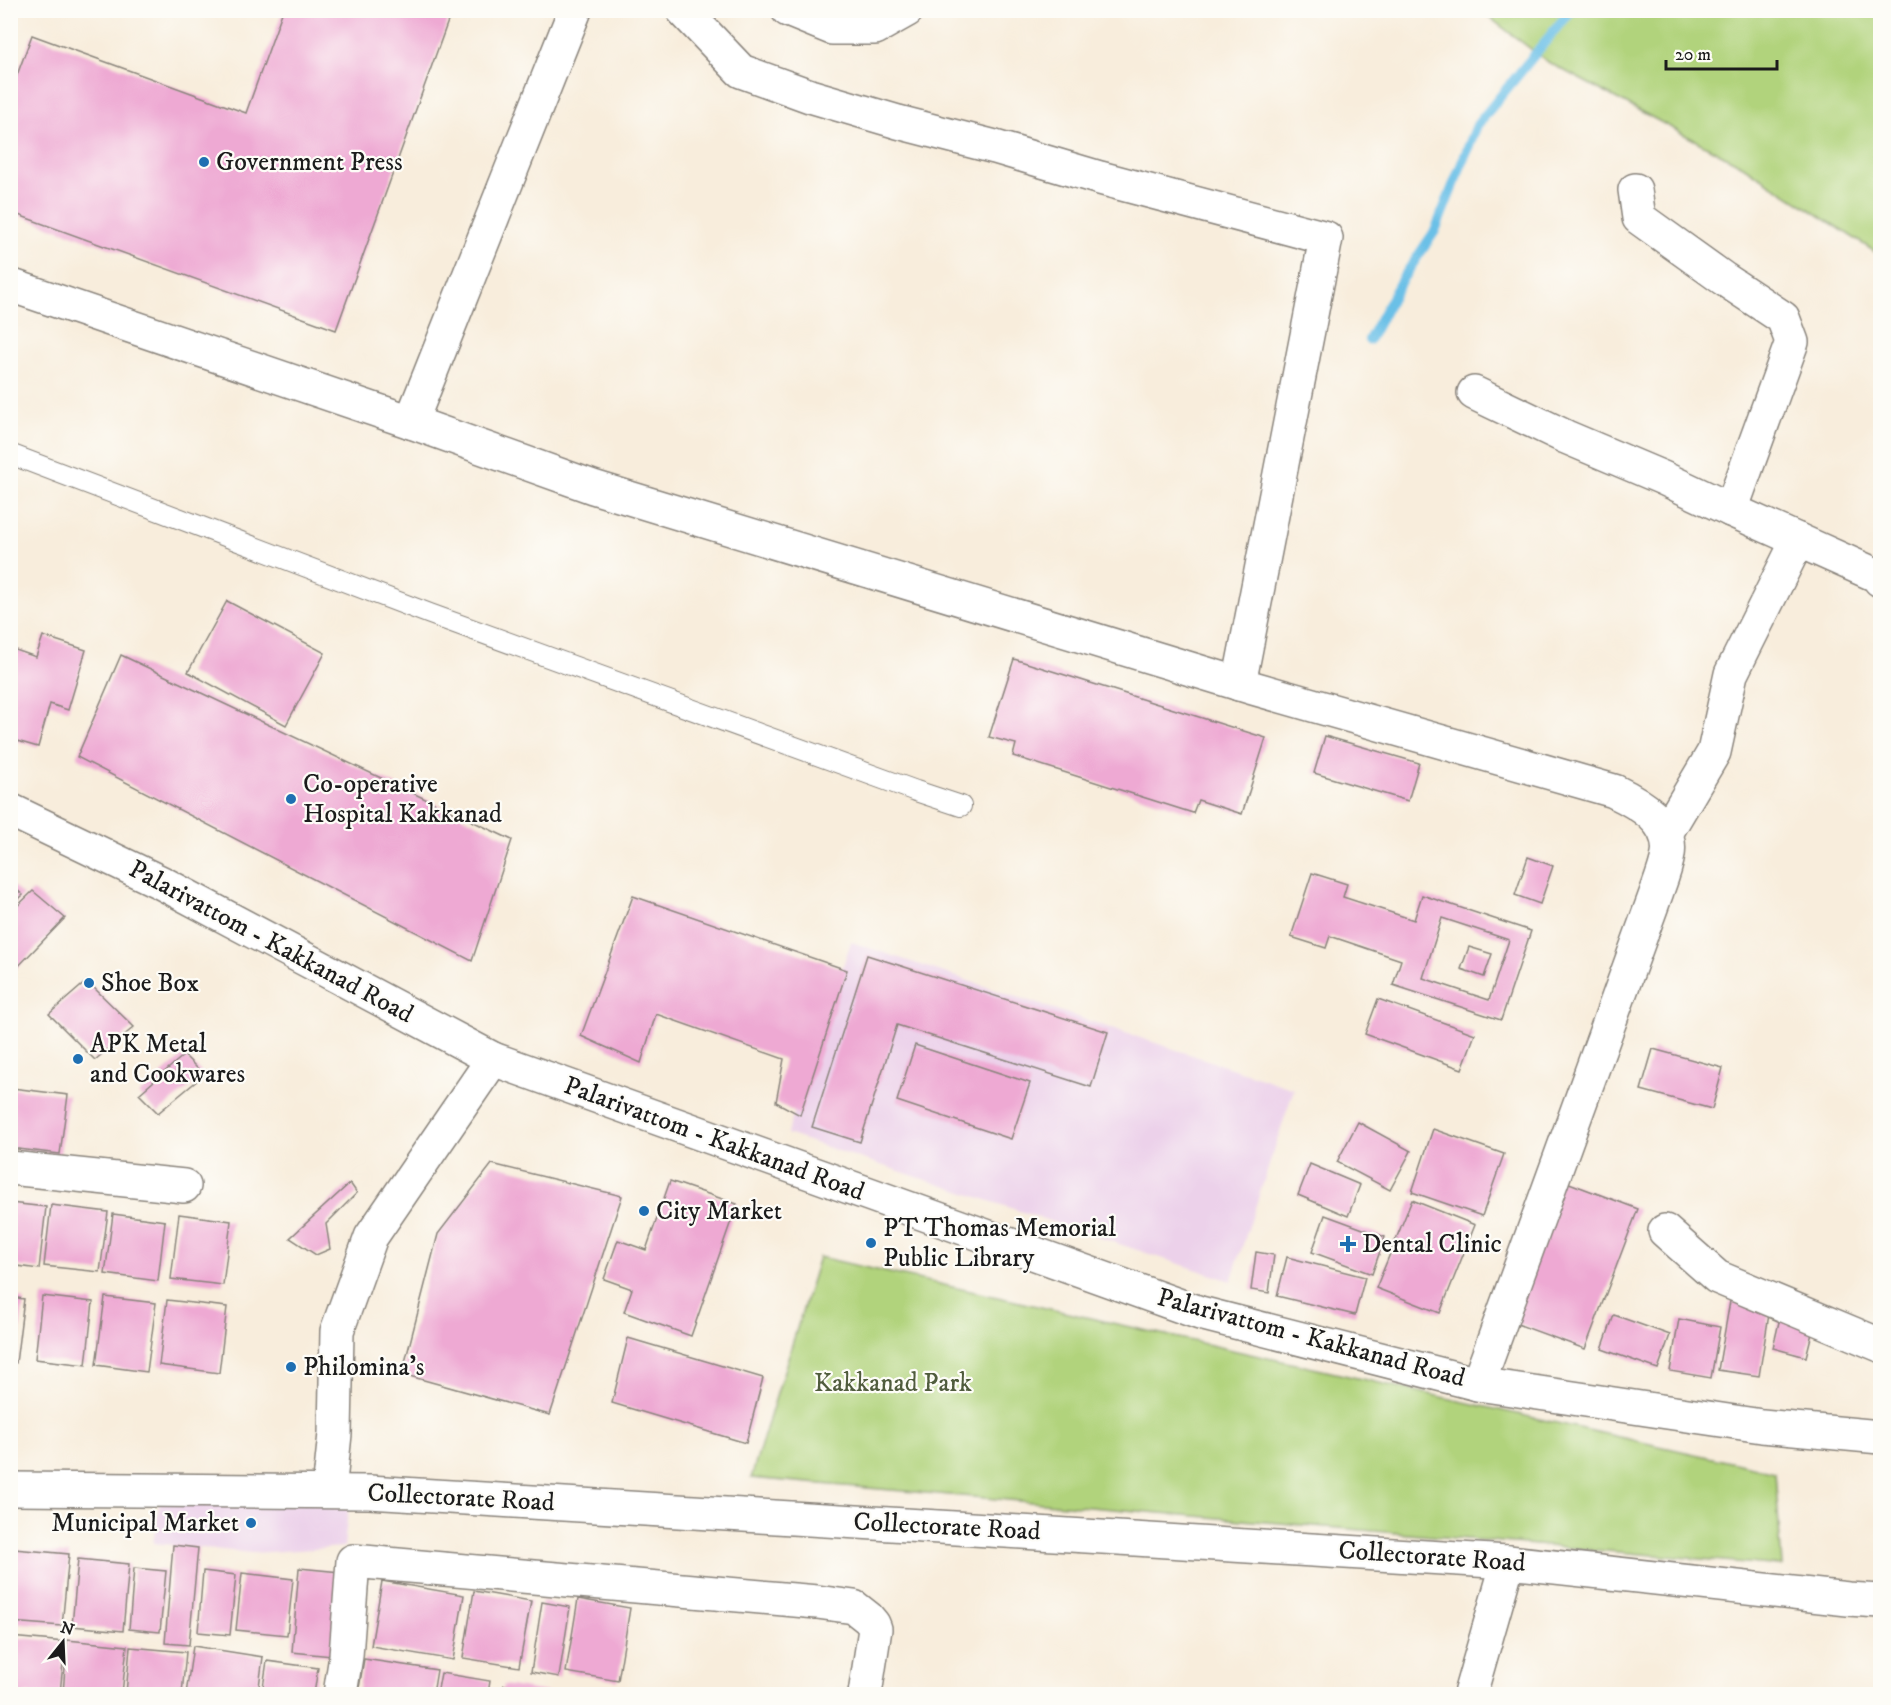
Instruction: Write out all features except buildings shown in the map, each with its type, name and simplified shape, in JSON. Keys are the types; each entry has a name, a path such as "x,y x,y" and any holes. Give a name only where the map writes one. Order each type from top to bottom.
{"street":[{"path":"411,422 575,10"},
{"path":"683,10 741,71 810,96 1100,178 1326,237 1239,684"},
{"path":"788,10 832,28 875,28 907,10"},
{"path":"1635,190 1639,218 1724,279 1784,318 1792,342 1731,510"},
{"path":"10,285 411,422 593,487 1239,684 1614,791 1638,802 1666,833 1668,854 1657,891 1478,1384"},
{"path":"1474,393 1881,579"},
{"path":"1666,833 1714,752 1731,674 1798,540"},
{"name":"Palarivattom - Kakkanad Road","path":"10,810 162,883 493,1059 1200,1313 1478,1384 1762,1426 1881,1437"},
{"path":"329,1491 335,1434 337,1331 371,1237 493,1059"},
{"path":"10,1168 184,1186"},
{"path":"1665,1231 1717,1277 1881,1344"},
{"name":"Collectorate Road","path":"10,1489 369,1492 1508,1562 1881,1601"},
{"path":"340,1695 346,1656 353,1561 855,1607 868,1618 875,1629 865,1695"},
{"path":"1470,1695 1508,1562"}],"lane":[{"path":"10,454 430,614 961,806"}],"shaded area":[{"path":"851,942 1294,1089 1231,1281 787,1134"},
{"name":"Municipal Market","path":"160,1500 349,1503 344,1547 252,1553 153,1543"}],"green space":[{"path":"1481,11 1880,11 1880,255 1743,166 1548,62"},
{"name":"Kakkanad Park","path":"819,1257 1775,1472 1782,1566 751,1478"}],"waterway":[{"path":"1369,340 1401,281 1435,231 1477,125 1571,10"}],"place":[{"name":"Government Press","path":"204,162"},
{"name":"Co-operative Hospital Kakkanad","path":"291,799"},
{"name":"Shoe Box","path":"89,983"},
{"name":"APK Metal and Cookwares","path":"78,1059"},
{"name":"City Market","path":"644,1211"},
{"name":"PT Thomas Memorial Public Library","path":"871,1243"},
{"name":"Dental Clinic","path":"1348,1244"},
{"name":"Philomina's","path":"291,1367"},
{"name":"Municipal Market","path":"251,1523"}]}
